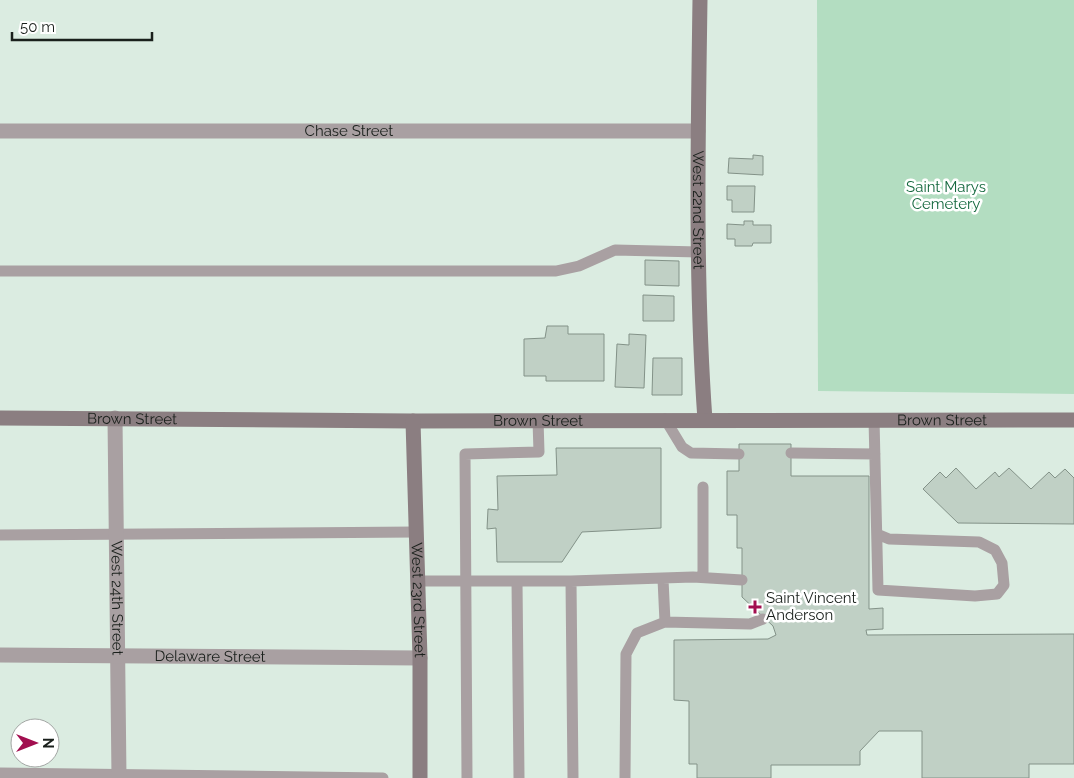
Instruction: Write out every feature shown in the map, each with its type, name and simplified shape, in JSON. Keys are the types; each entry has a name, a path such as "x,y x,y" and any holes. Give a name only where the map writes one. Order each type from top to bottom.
{"street":[{"name":"West 22nd Street","path":"700,0 699,252 705,420"},
{"name":"Chase Street","path":"0,131 698,130"},
{"name":"Brown Street","path":"0,418 413,421 666,419 1074,420"},
{"name":"West 24th Street","path":"115,418 119,776"},
{"name":"West 23rd Street","path":"413,421 420,658 420,778"},
{"name":"Delaware Street","path":"0,655 420,658"}],"lane":[{"path":"0,271 556,271 579,266 615,250 699,252"},
{"path":"666,419 682,447 691,453 739,454"},
{"path":"874,419 878,590 975,596 997,594 1004,584 1002,563 995,550 979,542 889,539 877,534"},
{"path":"467,778 464,581 465,454 539,452 538,420"},
{"path":"791,453 875,454"},
{"path":"703,487 703,577"},
{"path":"0,535 416,532"},
{"path":"417,581 571,581 703,577 742,580"},
{"path":"663,579 665,622"},
{"path":"516,581 519,778"},
{"path":"571,581 573,778"},
{"path":"625,778 626,654 637,633 665,622 750,624 762,619"},
{"path":"0,774 383,778"}],"green space":[{"name":"Saint Marys Cemetery","path":"817,0 1074,0 1074,394 818,391"}],"building":[{"path":"753,155 763,156 763,175 728,173 729,158 753,159"},
{"path":"727,186 755,186 754,212 732,212 732,200 727,200"},
{"path":"744,221 753,221 753,225 771,225 771,243 735,246 735,239 727,239 727,224 744,225"},
{"path":"645,260 679,261 679,286 645,285"},
{"path":"643,295 674,296 674,321 643,321"},
{"path":"547,326 568,326 568,334 604,334 604,381 546,381 546,376 524,376 524,339 545,338"},
{"path":"629,334 646,335 644,388 615,387 617,344 629,345"},
{"path":"653,358 682,358 682,395 652,395"},
{"path":"739,444 791,444 791,476 869,476 869,609 883,608 883,629 866,630 867,635 1074,634 1074,764 1029,764 1029,778 922,778 922,731 879,731 860,751 860,765 771,765 771,778 697,778 697,764 689,764 689,701 674,700 674,640 768,639 776,635 773,626 742,597 742,548 737,548 737,515 727,515 727,471 739,471"},
{"path":"556,448 661,448 661,528 582,532 562,562 497,562 496,528 487,529 488,509 498,510 497,476 557,475"},
{"path":"956,468 976,489 995,472 999,477 1009,468 1031,489 1049,472 1055,478 1065,469 1074,478 1074,524 958,523 923,489 940,472 946,478"}],"place":[{"name":"Saint Vincent Anderson","path":"755,607"}]}
